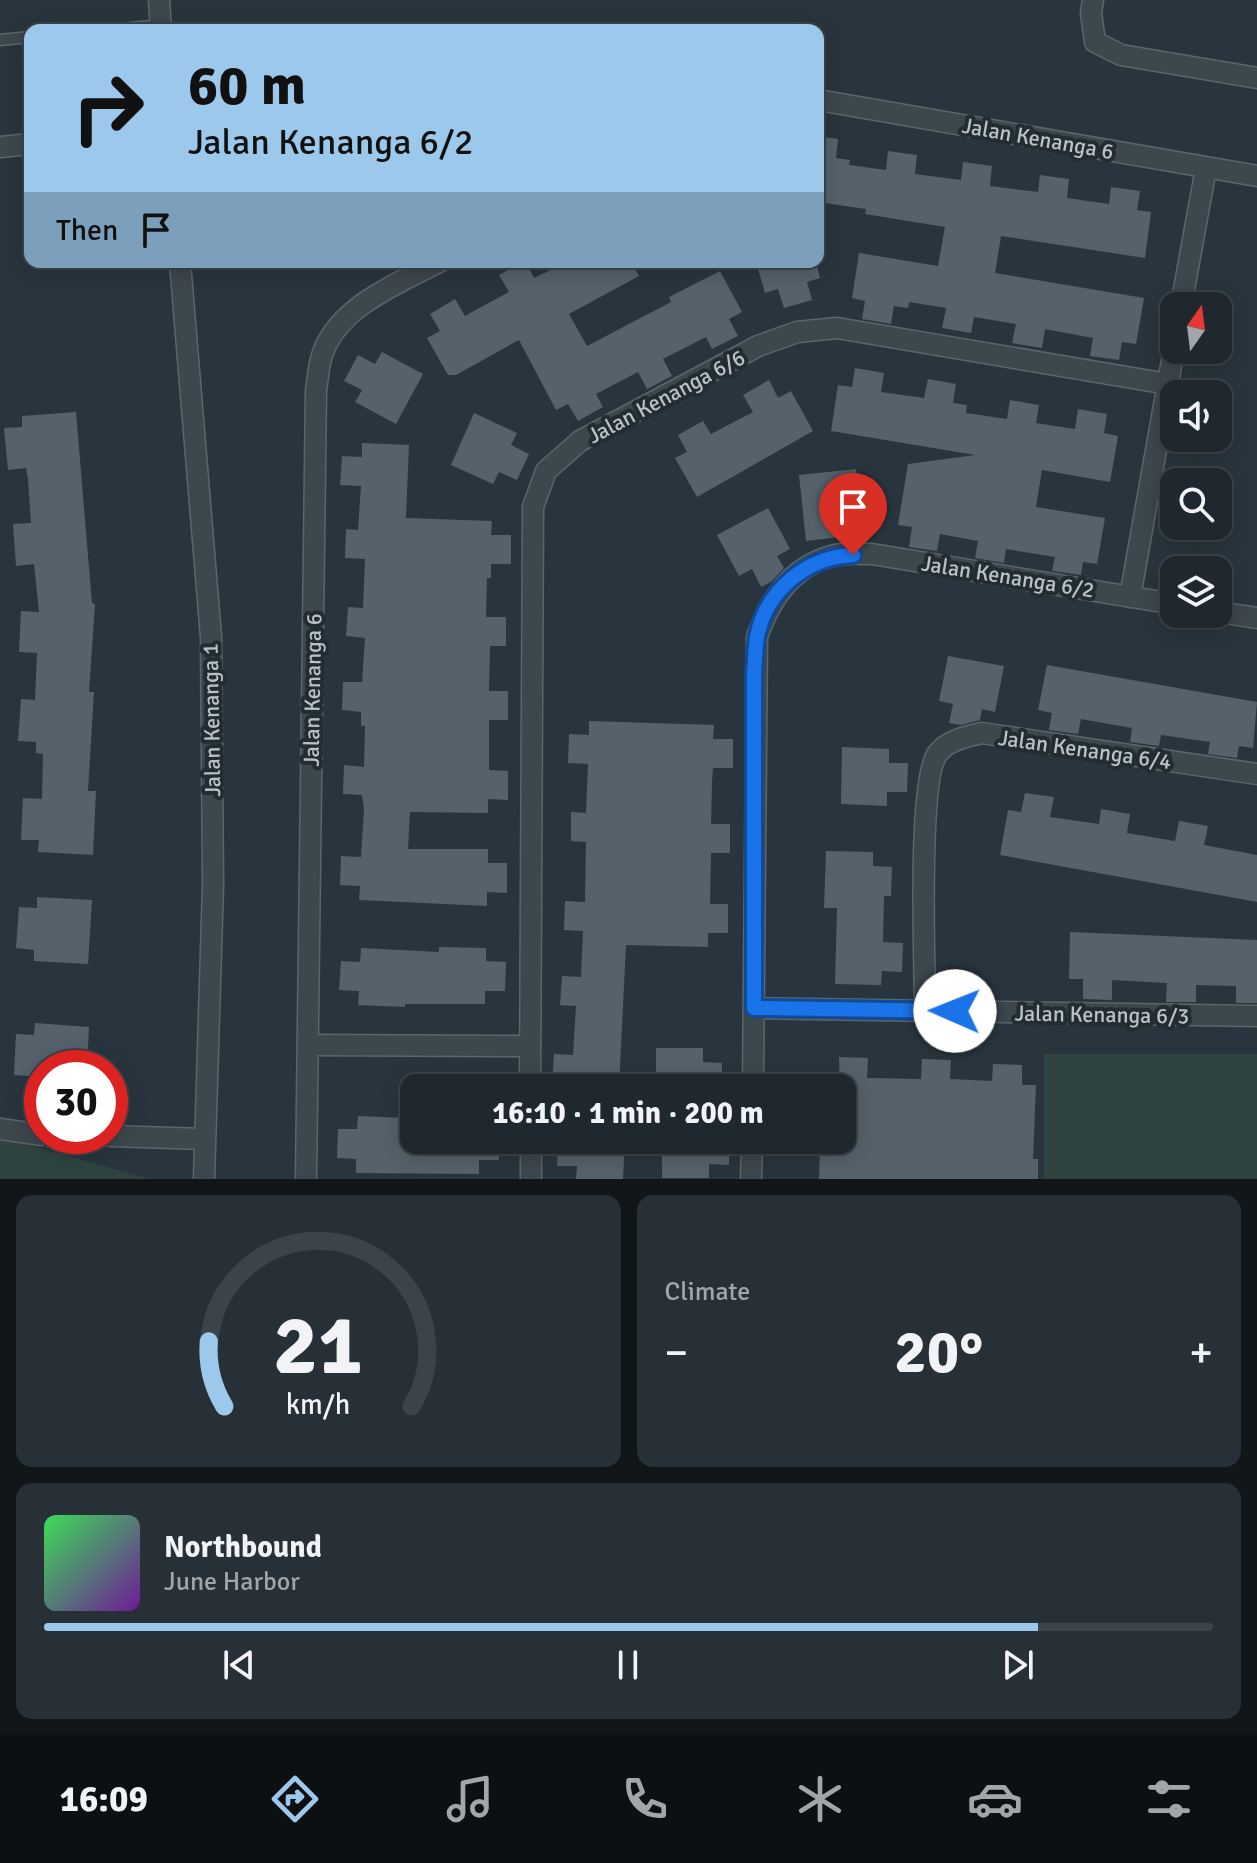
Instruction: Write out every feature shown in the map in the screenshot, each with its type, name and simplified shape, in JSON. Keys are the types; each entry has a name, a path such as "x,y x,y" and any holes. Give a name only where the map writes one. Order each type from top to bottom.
{"street":[{"path":"159,0 161,24"},
{"path":"1093,0 1091,13 1095,42 1121,55 1257,78"},
{"name":"Jalan Kenanga 6","path":"824,101 1257,176"},
{"path":"0,147 24,145"},
{"path":"1184,292 1206,168"},
{"name":"Jalan Kenanga 1","path":"180,268 211,637 213,885 204,1179"},
{"name":"Jalan Kenanga 6","path":"306,1179 316,390 321,357 339,324 362,305 428,268"},
{"name":"Jalan Kenanga 6/6","path":"530,1074 533,507 546,471 580,441 758,346 797,332 837,328 1160,383"},
{"path":"1130,597 1160,429"},
{"name":"Jalan Kenanga 6/2","path":"753,1074 754,674 757,637 766,610 792,575 834,555 872,554 1160,602"},
{"path":"1232,614 1257,618"},
{"name":"Jalan Kenanga 6/4","path":"925,1011 925,810 930,770 938,754 955,740 982,733 1257,774"},
{"name":"Jalan Kenanga 6/3","path":"754,1008 1257,1016"},
{"path":"308,1045 530,1046"},
{"path":"0,1129 24,1132"},
{"path":"128,1137 204,1139"},
{"path":"531,1154 531,1179"},
{"path":"751,1179 752,1154"}],"lane":[{"path":"0,40 24,38"}],"green space":[{"path":"1044,1054 1257,1054 1257,1179 1044,1179"},
{"path":"0,1137 24,1144 24,1154 61,1154 150,1179 0,1179"}],"building":[{"path":"824,137 838,139 836,158 850,160 849,165 886,170 888,151 917,155 915,174 961,180 963,162 992,166 990,186 1038,192 1040,175 1069,179 1067,198 1109,204 1111,187 1140,191 1137,210 1151,212 1145,258 1001,236 995,273 1144,298 1136,344 1122,342 1119,360 1090,356 1093,338 1045,329 1042,348 1012,343 1016,324 974,317 971,333 942,328 946,308 909,302 908,308 894,306 891,324 862,319 865,301 852,298 859,253 938,266 945,227 865,214 866,209 824,203"},
{"path":"511,268 529,268 534,278 555,268 634,268 639,276 569,314 587,346 671,302 669,297 720,271 742,312 729,319 738,336 712,349 706,337 663,359 672,376 647,389 638,372 596,394 603,407 578,421 568,404 556,410 519,340 456,375 448,375 427,338 440,331 430,314 455,299 465,316 509,292 499,275"},
{"path":"758,268 818,268 820,278 807,282 812,300 784,308 778,289 765,293"},
{"path":"382,352 423,374 396,424 355,402 362,390 344,381 358,355 375,364"},
{"path":"855,368 884,373 881,392 924,398 928,379 956,384 953,403 967,405 966,413 1007,419 1010,400 1039,405 1036,423 1075,429 1078,409 1107,414 1104,433 1118,436 1110,482 1042,470 1036,507 1105,518 1097,564 1083,562 1081,575 1052,571 1055,557 1006,549 1004,563 975,558 978,541 940,534 937,551 909,547 912,527 898,525 908,464 975,455 831,431 838,385 852,387"},
{"path":"769,380 778,398 791,391 813,431 697,497 675,458 687,452 678,435 703,421 711,434 753,412 743,395"},
{"path":"76,412 92,603 95,604 89,692 94,692 88,791 96,791 93,855 38,852 39,840 21,840 23,798 42,799 43,754 36,753 36,742 18,741 21,699 35,700 37,653 19,652 21,611 39,612 34,564 16,566 13,524 31,523 26,468 8,470 4,428 22,427 22,416"},
{"path":"474,413 517,433 511,445 529,454 517,480 499,472 493,484 451,465"},
{"path":"362,443 409,445 406,518 492,521 491,535 511,535 511,564 491,564 491,578 487,578 486,617 506,617 506,646 490,646 489,691 508,691 508,720 489,720 489,770 508,771 508,800 488,799 488,813 410,812 408,849 488,849 488,863 507,863 507,893 487,892 487,906 359,900 360,886 340,885 341,856 361,857 364,809 362,795 343,794 344,765 364,767 365,726 361,726 361,712 342,710 343,682 362,682 365,638 346,636 348,607 363,608 365,559 345,558 346,529 358,530 361,486 340,485 342,456 362,457"},
{"path":"856,469 861,516 847,517 849,536 806,541 799,475"},
{"path":"768,508 790,549 777,556 784,568 761,587 752,569 739,576 717,535"},
{"path":"948,656 1004,666 995,712 982,709 980,720 961,725 949,723 953,704 939,701"},
{"path":"1047,665 1257,702 1253,748 1239,746 1237,758 1208,754 1210,742 1161,735 1159,746 1130,742 1132,728 1081,719 1078,734 1049,730 1052,713 1038,710"},
{"path":"589,721 714,725 713,739 733,739 733,768 713,768 712,782 711,824 730,824 730,853 711,853 710,904 728,904 728,933 708,933 708,947 626,945 620,1074 553,1074 554,1054 573,1055 576,1006 560,1005 562,976 581,977 583,931 564,930 565,901 585,902 586,842 571,841 571,812 586,813 588,764 568,763 569,734 589,735"},
{"path":"842,747 889,749 889,763 908,763 907,792 887,792 887,806 841,804"},
{"path":"1025,793 1054,797 1050,817 1099,824 1101,809 1130,814 1127,833 1175,841 1179,821 1208,826 1204,845 1257,855 1257,902 1000,855 1008,810 1021,812"},
{"path":"826,851 873,852 873,866 892,867 891,896 884,896 883,942 903,943 902,972 882,971 881,985 835,984 837,908 824,908"},
{"path":"37,897 92,900 88,964 34,961 34,950 16,948 19,907 37,908"},
{"path":"1070,932 1257,940 1257,1003 1236,1003 1236,986 1196,985 1196,1002 1166,1002 1167,983 1112,980 1112,1000 1083,999 1083,979 1069,979"},
{"path":"439,947 486,948 486,961 506,962 505,991 485,991 485,1004 405,1004 405,1007 358,1005 359,991 339,990 341,961 360,962 361,948 439,952"},
{"path":"35,1023 89,1027 88,1050 24,1050 24,1076 14,1075 16,1034 34,1035"},
{"path":"656,1048 703,1048 703,1062 722,1063 722,1074 656,1074"},
{"path":"839,1057 868,1058 867,1078 921,1079 922,1059 951,1060 950,1079 992,1081 993,1064 1022,1065 1022,1085 1036,1085 1033,1159 1038,1159 1038,1179 819,1179 820,1154 856,1154 856,1074 840,1074"},
{"path":"358,1116 400,1118 400,1154 499,1154 499,1160 479,1160 479,1174 356,1173 356,1159 337,1158 338,1129 357,1129"},
{"path":"557,1154 624,1154 623,1179 576,1179 577,1166 557,1166"},
{"path":"662,1154 729,1154 729,1165 709,1164 709,1178 662,1178"}],"route":[{"path":"853,555 834,555 792,575 766,610 757,637 754,674 754,1008 955,1011"}]}
